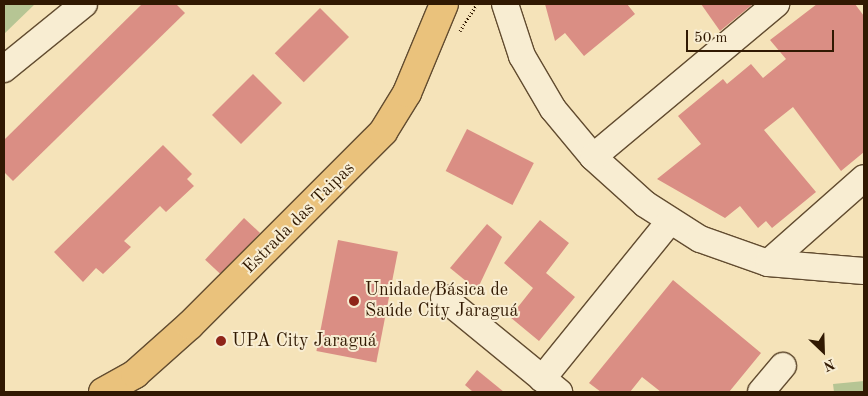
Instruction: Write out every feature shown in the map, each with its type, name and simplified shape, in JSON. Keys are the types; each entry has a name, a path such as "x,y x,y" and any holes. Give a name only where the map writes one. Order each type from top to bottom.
{"main road":[{"name":"Estrada das Taipas","path":"103,392 134,374 190,325 383,132 407,94 444,4"}],"street":[{"path":"4,68 84,4"},
{"path":"505,4 533,80 594,157 670,222 700,239 768,264 864,271"},
{"path":"594,157 776,4"},
{"path":"768,264 864,178"},
{"path":"444,298 551,386 670,222"},
{"path":"761,392 783,366"}],"green space":[{"path":"4,4 35,4 4,34"},
{"path":"864,381 864,392 834,392 833,384"}],"building":[{"path":"142,4 176,4 185,13 13,181 4,172 4,140"},
{"path":"545,4 627,4 635,14 584,56 565,33 555,41"},
{"path":"701,4 753,4 720,31"},
{"path":"817,4 855,4 864,16 864,152 841,171 793,107 764,130 816,192 772,228 766,221 758,228 740,206 725,218 657,179 701,144 678,116 723,79 727,84 751,64 763,78 786,59 770,40"},
{"path":"320,8 349,37 304,82 275,53"},
{"path":"253,74 282,103 241,144 212,115"},
{"path":"467,129 534,163 512,205 446,171"},
{"path":"163,145 192,174 187,179 194,186 166,212 160,206 124,241 131,247 103,274 96,268 83,282 54,252"},
{"path":"244,218 260,233 221,275 205,260"},
{"path":"540,220 569,243 546,273 575,297 539,341 510,317 533,288 504,263"},
{"path":"487,224 502,237 477,290 450,268"},
{"name":"Unidade Básica de Saúde City Jaraguá","path":"338,240 398,252 376,363 316,351"},
{"path":"673,280 761,353 729,392 661,392 642,377 630,392 601,392 589,383"},
{"path":"477,370 504,392 473,392 465,385"}],"place":[{"name":"Unidade Básica de Saúde City Jaraguá","path":"354,301"},
{"name":"UPA City Jaraguá","path":"221,341"}]}
